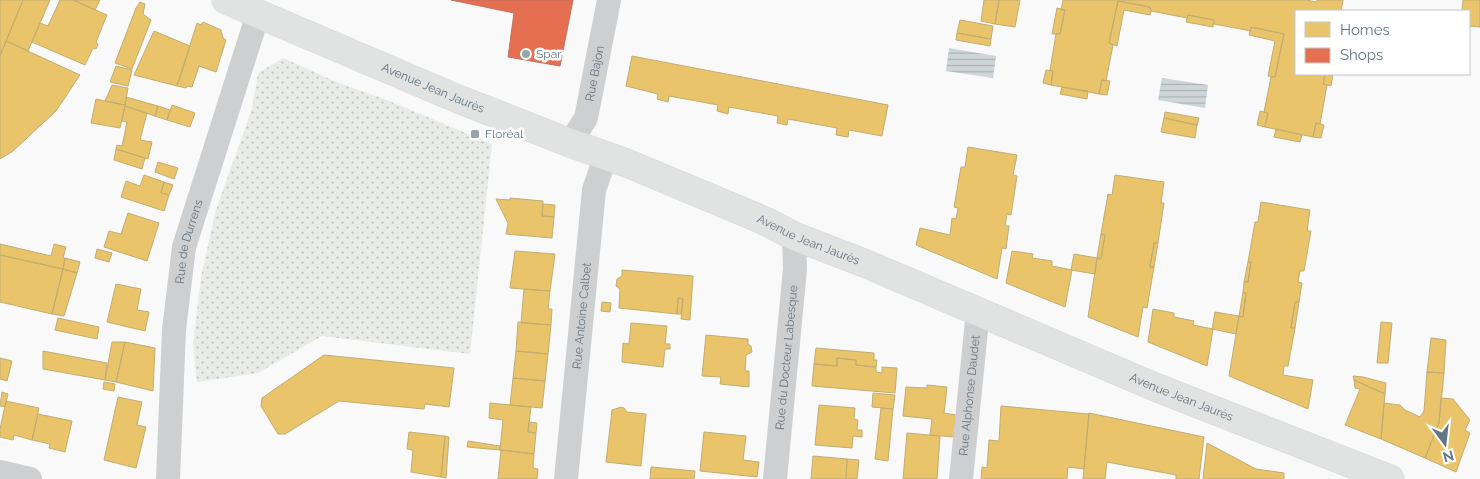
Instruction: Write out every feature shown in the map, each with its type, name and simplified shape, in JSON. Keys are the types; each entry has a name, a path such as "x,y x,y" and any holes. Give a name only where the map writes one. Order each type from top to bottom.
{"main road":[{"name":"Avenue Jean Jaurès","path":"226,0 458,99 629,164 765,221 794,236 864,263 1156,387 1390,479"}],"street":[{"name":"Rue Bajon","path":"570,143 586,118 609,0"},
{"name":"Rue de Durrens","path":"168,479 174,330 184,247 258,14"},
{"name":"Rue Antoine Calbet","path":"566,479 594,190 606,156"},
{"name":"Rue du Docteur Labesque","path":"775,479 795,269 794,236"},
{"name":"Rue Alphonse Daudet","path":"961,479 978,311"},
{"path":"0,472 30,479"}],"shaded area":[{"path":"949,48 996,56 993,78 946,71"},
{"path":"283,58 339,83 387,100 492,144 470,354 322,336 258,373 197,382 193,344 201,277 216,210 252,109 258,73"},
{"path":"1162,78 1208,85 1205,108 1158,100"}],"building: Homes":[{"path":"0,0 23,0 0,56"},
{"path":"23,0 50,0 28,51 6,41"},
{"path":"60,0 73,0 107,15 96,42 98,44 96,49 93,48 85,65 32,42 40,23 48,26"},
{"path":"73,0 100,0 95,10"},
{"path":"984,0 999,0 995,24 981,21"},
{"path":"999,0 1020,0 1015,27 995,24"},
{"path":"1063,0 1307,0 1316,2 1317,0 1343,0 1341,10 1295,10 1295,75 1325,75 1323,84 1327,85 1320,124 1316,123 1313,137 1265,127 1268,113 1264,112 1271,77 1275,77 1284,34 1251,27 1251,31 1214,24 1214,20 1188,15 1187,18 1151,11 1150,7 1118,1 1109,43 1113,45 1106,81 1102,80 1099,94 1051,85 1053,71 1050,70 1056,34 1060,34 1065,10 1061,10"},
{"path":"1463,0 1480,0 1480,27 1470,26 1470,10 1462,10"},
{"path":"1118,1 1150,7 1151,11 1150,15 1124,10 1117,46 1109,43"},
{"path":"140,2 145,4 143,14 151,20 132,69 115,63"},
{"path":"1057,8 1065,10 1060,34 1052,34"},
{"path":"1188,15 1214,20 1213,27 1186,22"},
{"path":"960,20 993,26 991,39 957,33"},
{"path":"203,22 221,30 223,38 226,40 216,72 199,66 192,87 177,86 197,23 201,25"},
{"path":"1251,27 1284,34 1275,77 1268,76 1275,41 1249,35"},
{"path":"154,31 190,46 177,86 134,75"},
{"path":"957,33 991,39 990,46 956,40"},
{"path":"6,41 80,75 56,111 13,151 0,159 0,56"},
{"path":"632,56 888,105 882,136 849,130 848,137 836,135 837,128 788,119 787,125 777,123 778,116 729,107 728,114 717,111 718,105 669,96 668,102 657,99 658,94 626,86"},
{"path":"116,66 132,70 128,86 110,82"},
{"path":"1046,70 1053,71 1051,85 1043,83"},
{"path":"1325,75 1333,75 1331,86 1323,84"},
{"path":"1102,80 1110,81 1107,95 1099,94"},
{"path":"112,85 128,88 125,105 105,101"},
{"path":"1062,87 1088,91 1087,99 1060,94"},
{"path":"126,97 158,106 155,116 125,106"},
{"path":"96,99 125,105 120,128 91,123"},
{"path":"172,105 195,113 190,127 167,120"},
{"path":"125,106 147,113 140,140 152,142 148,159 116,149 117,145 122,146 127,122 122,121"},
{"path":"158,106 170,110 167,120 155,116"},
{"path":"1260,111 1268,113 1265,127 1257,125"},
{"path":"1165,112 1199,118 1197,125 1164,118"},
{"path":"1164,118 1197,125 1195,138 1161,132"},
{"path":"1316,123 1324,125 1321,138 1313,137"},
{"path":"1276,129 1302,135 1300,142 1274,137"},
{"path":"968,147 1017,155 1013,175 1017,176 1011,215 1007,214 1005,226 1009,226 1006,249 1002,248 997,279 916,245 920,228 950,235 952,218 956,219 958,208 954,207 961,167 965,167"},
{"path":"116,149 145,158 142,169 114,160"},
{"path":"158,162 178,168 174,179 155,172"},
{"path":"144,175 164,182 161,193 169,195 164,211 121,197 126,181 140,186"},
{"path":"1115,175 1164,182 1161,203 1164,203 1158,243 1154,243 1150,267 1154,267 1147,308 1143,307 1138,337 1088,317 1097,258 1101,259 1105,235 1101,234 1108,194 1112,195"},
{"path":"164,182 173,185 169,195 161,193"},
{"path":"510,198 543,201 542,216 554,217 552,238 506,234 508,223 496,199 510,200"},
{"path":"1261,202 1310,210 1307,231 1311,231 1304,271 1300,271 1298,282 1302,283 1299,302 1295,302 1291,328 1295,328 1288,366 1284,366 1283,375 1313,380 1308,409 1229,376 1239,316 1243,317 1246,293 1243,292 1244,282 1248,282 1251,262 1248,262 1255,222 1258,222"},
{"path":"543,204 555,205 554,217 542,216"},
{"path":"128,213 159,223 147,261 104,247 109,231 121,234"},
{"path":"1101,234 1105,235 1101,259 1097,258"},
{"path":"1154,243 1158,243 1154,267 1150,267"},
{"path":"0,244 51,256 54,244 66,247 63,269 0,255"},
{"path":"97,249 112,253 109,262 95,258"},
{"path":"515,251 555,254 550,291 510,288"},
{"path":"1012,251 1033,254 1032,258 1052,261 1052,266 1072,270 1065,307 1006,283"},
{"path":"1074,254 1097,258 1095,274 1071,270"},
{"path":"0,255 63,269 52,314 0,302"},
{"path":"65,258 80,262 77,273 63,269"},
{"path":"1248,262 1251,262 1248,282 1244,282"},
{"path":"63,269 77,273 64,316 52,314"},
{"path":"622,270 693,276 690,320 681,319 683,299 678,298 677,314 619,308 620,289 616,286 617,279 622,276"},
{"path":"116,284 141,289 137,310 149,312 145,331 107,322"},
{"path":"524,289 550,291 548,309 552,309 551,325 521,323"},
{"path":"1243,292 1246,293 1243,317 1239,316"},
{"path":"678,298 683,299 681,314 677,314"},
{"path":"602,302 611,303 610,312 601,311"},
{"path":"1295,302 1299,302 1295,328 1291,328"},
{"path":"1153,309 1174,313 1174,317 1194,321 1193,325 1213,329 1207,366 1148,342"},
{"path":"1215,312 1239,316 1236,334 1212,329"},
{"path":"58,318 99,327 97,339 55,330"},
{"path":"518,322 551,325 548,354 516,351"},
{"path":"1381,322 1392,323 1388,363 1377,363"},
{"path":"631,323 667,326 665,344 670,344 670,349 665,349 663,367 622,362 623,343 629,344"},
{"path":"706,335 748,339 752,352 746,355 745,371 749,371 749,387 720,384 721,377 702,376"},
{"path":"1431,338 1446,340 1444,373 1427,372"},
{"path":"112,342 125,342 116,382 105,380"},
{"path":"125,342 155,348 153,391 116,382"},
{"path":"816,348 874,353 874,360 877,360 876,367 856,365 856,360 837,358 837,366 814,364"},
{"path":"43,351 107,363 105,380 43,369"},
{"path":"516,351 548,354 545,381 513,378"},
{"path":"324,355 454,368 449,407 425,404 424,409 339,401 285,434 278,434 261,406 262,398"},
{"path":"0,358 12,361 7,381 0,379"},
{"path":"837,358 856,360 856,365 876,367 876,372 882,373 882,367 897,368 895,393 812,386 814,364 837,366"},
{"path":"1427,372 1444,373 1439,423 1425,458 1381,439 1384,403 1400,405 1405,410 1420,417 1424,411"},
{"path":"1353,376 1386,383 1385,394 1354,380"},
{"path":"513,378 545,381 542,408 510,405"},
{"path":"1354,380 1385,394 1381,439 1345,425 1360,389 1355,388"},
{"path":"104,382 115,384 114,391 103,389"},
{"path":"927,385 947,387 944,413 956,415 954,437 930,435 932,419 903,416 906,387 927,388"},
{"path":"2,392 8,394 5,407 0,406"},
{"path":"873,393 895,395 893,409 872,407"},
{"path":"118,397 142,402 137,425 146,427 136,468 104,460"},
{"path":"1441,398 1453,399 1470,420 1465,430 1470,433 1456,472 1425,458 1439,423"},
{"path":"6,401 39,408 32,440 14,435 13,440 0,437"},
{"path":"490,403 531,407 528,432 536,433 534,454 500,450 503,420 489,418"},
{"path":"819,405 855,408 854,419 858,420 857,430 862,430 862,437 853,436 852,448 815,445"},
{"path":"1001,406 1089,414 1084,469 1068,467 1067,479 981,479 982,467 987,468 989,440 999,441"},
{"path":"621,407 627,412 646,414 641,466 606,462 612,410"},
{"path":"881,408 893,409 888,461 875,459"},
{"path":"1089,413 1204,437 1199,479 1176,479 1176,475 1107,462 1105,479 1083,479"},
{"path":"38,414 72,421 65,452 49,448 50,444 32,440"},
{"path":"529,422 537,423 536,433 528,432"},
{"path":"409,432 445,436 441,477 411,472 413,450 407,449"},
{"path":"704,432 746,436 743,460 759,462 757,477 700,471"},
{"path":"907,433 940,436 937,479 903,479"},
{"path":"445,436 449,437 446,478 441,477"},
{"path":"468,441 500,446 500,450 467,447"},
{"path":"1207,443 1256,469 1284,473 1284,479 1203,479"},
{"path":"501,450 534,454 533,468 538,469 537,479 498,479"},
{"path":"813,456 847,459 846,479 811,479"},
{"path":"847,459 859,460 857,479 846,479"},
{"path":"651,467 695,471 694,479 650,479"}],"building: Shops":[{"path":"451,0 573,0 560,66 508,57 514,13"}],"place":[{"name":"Spar","path":"526,54"},
{"name":"Floréal","path":"475,134"}]}
